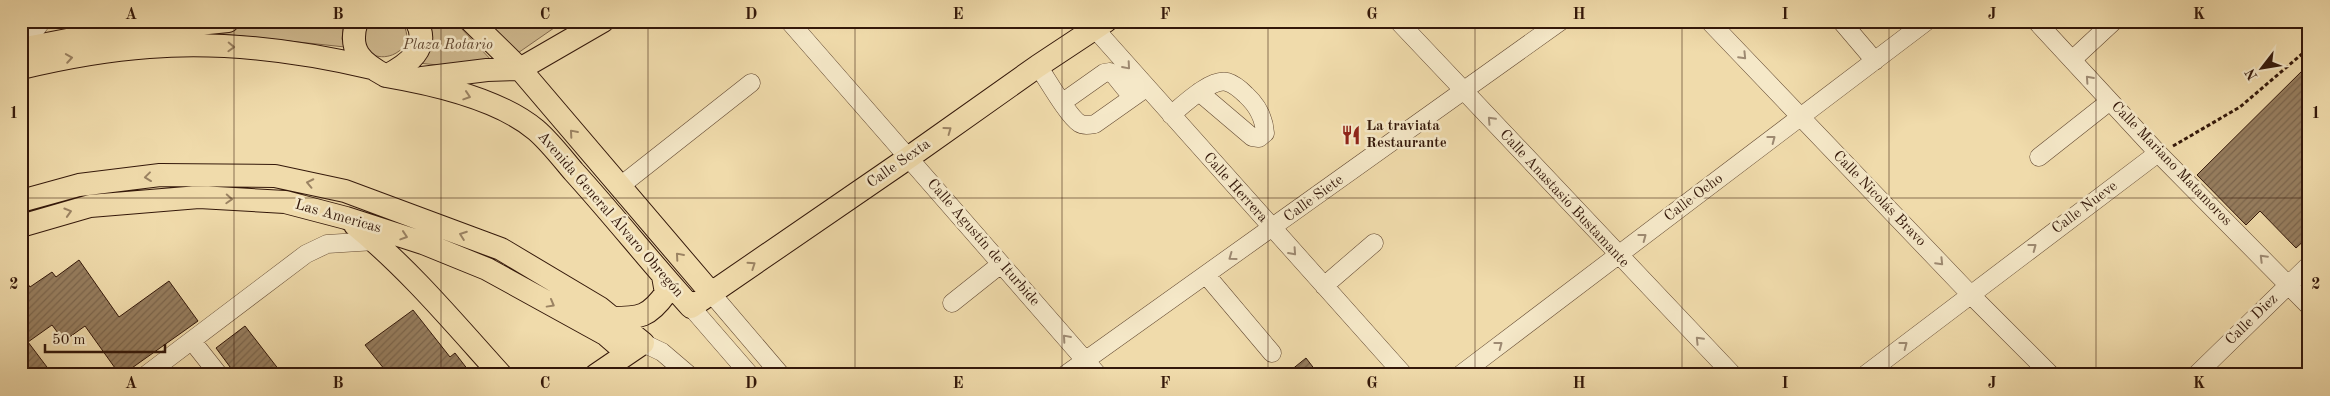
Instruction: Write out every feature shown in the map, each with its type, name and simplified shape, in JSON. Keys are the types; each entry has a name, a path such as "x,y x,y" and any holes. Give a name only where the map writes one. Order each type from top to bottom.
{"main road":[{"name":"Avenida General Álvaro Obregón","path":"21,48 96,36 228,21"},
{"path":"357,21 354,42 357,52 364,62 379,72 406,66 414,58 419,48 421,36 416,21"},
{"name":"Avenida General Álvaro Obregón","path":"472,21 520,69 541,96 711,293"},
{"path":"408,80 487,70 520,69 603,21"},
{"name":"Calle Sexta","path":"691,308 908,158 1096,24"},
{"name":"Avenida General Álvaro Obregón","path":"21,68 96,36 175,46 246,47 331,58 466,96 499,108 536,130 600,200 691,308"},
{"path":"541,58 539,69 541,96"},
{"name":"Las Americas","path":"21,202 79,185 160,175 275,176 345,191 501,249 600,308 612,318 635,348"},
{"path":"600,200 619,187"},
{"name":"Las Americas","path":"21,226 90,206 199,197 285,202 346,218 441,250 487,269 605,334 635,348"},
{"path":"346,218 375,241 413,279 501,375"},
{"path":"487,269 501,249"},
{"path":"413,279 414,264 418,259 428,253 441,250"},
{"path":"612,318 632,318 651,312 666,293 663,276"},
{"path":"596,375 635,348"}],"street":[{"path":"21,48 42,21"},
{"name":"Calle Anastasio Bustamante","path":"1398,21 1618,256 1733,375"},
{"name":"Calle Siete","path":"1065,375 1207,276 1561,21"},
{"name":"Calle Nicolás Bravo","path":"1709,21 2051,375"},
{"path":"1841,21 1875,61"},
{"name":"Calle Ocho","path":"1460,375 1927,21"},
{"name":"Calle Mariano Matamoros","path":"2036,21 2158,153 2309,306"},
{"path":"2072,60 2114,21"},
{"name":"Calle Agustín de Iturbide","path":"796,23 908,158 1098,375"},
{"name":"Calle Herrera","path":"1096,24 1146,88 1404,375"},
{"path":"1038,66 1079,122 1086,125 1094,124 1146,88"},
{"path":"1063,102 1104,73 1110,72 1132,98"},
{"path":"619,187 751,83"},
{"path":"1171,115 1199,92"},
{"path":"2039,157 2110,101"},
{"name":"Calle Nueve","path":"1865,375 2158,153"},
{"path":"146,375 306,254 327,244 375,241"},
{"path":"1324,286 1374,244"},
{"path":"952,303 1001,264"},
{"name":"Calle Diez","path":"2196,375 2309,265"},
{"path":"1207,276 1272,353"},
{"path":"711,293 781,375"},
{"path":"691,308 750,375"},
{"path":"192,341 219,375"},
{"path":"635,348 662,352 688,375"}],"path":[{"path":"2158,153 2184,142 2240,107 2309,48"}],"green space":[{"path":"296,21 344,21 342,39 345,47 195,31 195,27"},
{"path":"369,21 401,21 406,33 406,42 400,50 392,55 383,57 374,55 368,50 365,40 366,26"},
{"name":"Plaza Rotario","path":"425,21 448,21 460,27 493,62 448,66 418,63"},
{"path":"484,21 564,21 515,55"}],"building":[{"path":"2309,64 2309,236 2296,248 2260,211 2246,225 2197,175"},
{"path":"79,260 119,317 169,281 198,321 122,375 120,375 85,326 64,341 52,325 28,342 53,375 27,375 21,367 21,274 30,287 52,272 56,277"},
{"path":"413,310 450,357 455,353 472,375 426,375 419,367 409,375 389,375 365,345"},
{"path":"245,326 283,375 236,375 216,348"},
{"path":"1306,358 1319,375 1285,375"}],"place":[{"name":"La traviata Restaurante","path":"1351,135"}]}
